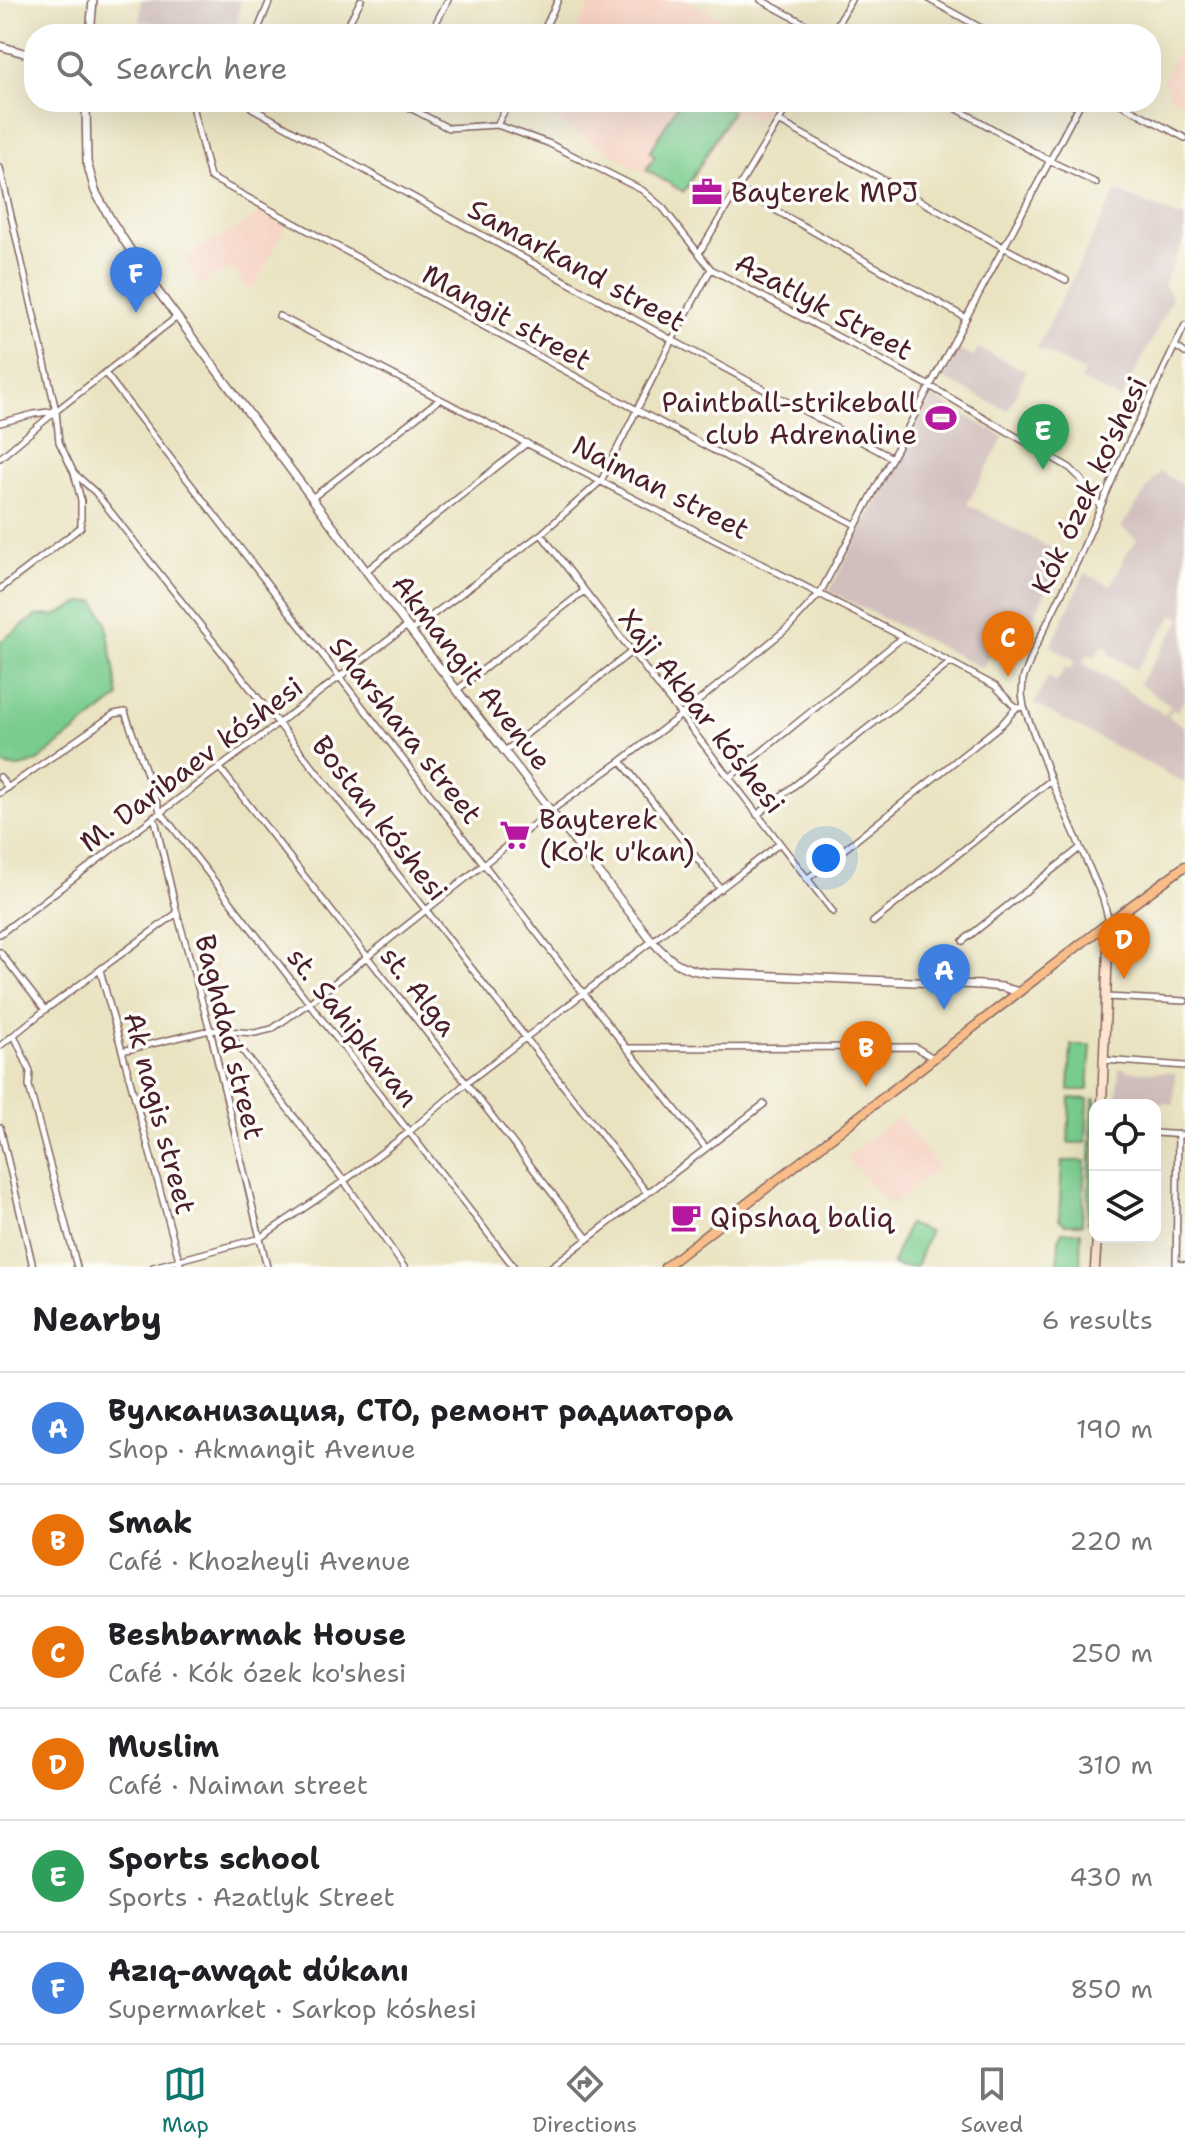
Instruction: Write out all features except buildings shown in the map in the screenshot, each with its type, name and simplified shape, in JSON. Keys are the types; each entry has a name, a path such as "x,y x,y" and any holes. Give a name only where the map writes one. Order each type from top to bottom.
{"main road":[{"path":"665,1267 1185,866"},
{"path":"1102,1099 1109,922"},
{"path":"1095,1267 1097,1243"}],"street":[{"path":"91,24 93,0"},
{"path":"260,24 270,0"},
{"path":"348,24 361,0"},
{"path":"435,24 448,0"},
{"path":"547,24 558,0"},
{"path":"761,0 805,24"},
{"path":"838,24 851,0"},
{"path":"930,0 974,24"},
{"path":"0,46 24,53"},
{"name":"Akmangit Avenue","path":"86,112 87,162 95,191 151,282 409,629 670,960 689,970 708,973 982,985 1019,992"},
{"name":"Mangit street","path":"194,112 210,177 637,410 856,525"},
{"name":"Samarkand street","path":"259,112 892,458"},
{"name":"Azatlyk Street","path":"418,112 448,128 497,125 548,143 642,190 663,208 711,269 930,386 1070,468 1100,506"},
{"path":"497,125 504,112"},
{"path":"699,253 784,112"},
{"path":"963,112 1096,183"},
{"path":"122,1051 210,1030 255,1033 272,1029 552,810 680,716 790,626 820,593 1076,112"},
{"path":"1136,112 1185,138"},
{"path":"779,121 1066,280"},
{"path":"0,168 56,411 59,442 74,473 81,500 81,527 0,589"},
{"path":"738,189 966,318"},
{"name":"M. Daribaev kóshesi","path":"0,934 340,677 541,534 601,481 711,269"},
{"name":"Naiman street","path":"279,316 903,637 995,686 1016,708"},
{"path":"0,458 177,317"},
{"name":"Kók ózek ko'shesi","path":"1024,707 1023,679 1029,663 1185,325"},
{"path":"1175,346 1185,353"},
{"name":"Sharshara street","path":"105,373 706,1148"},
{"path":"312,498 440,399"},
{"path":"0,423 56,411"},
{"path":"366,571 527,443"},
{"name":"Bostan kóshesi","path":"74,473 95,492 279,723 647,1193"},
{"name":"Xaji Akbar kóshesi","path":"541,534 833,912"},
{"path":"457,690 584,591"},
{"path":"729,778 903,637"},
{"path":"505,751 631,652"},
{"path":"757,815 950,663"},
{"path":"807,879 1002,724 1016,708 1024,707 1051,780 1103,899 1109,922"},
{"name":"st. Sahipkaran","path":"8,788 114,714 125,712 160,811 514,1267"},
{"path":"621,761 721,889"},
{"name":"st. Alga","path":"219,767 588,1239"},
{"path":"0,777 8,788 0,793"},
{"path":"873,922 1051,780"},
{"name":"Baghdad street","path":"154,816 267,1267"},
{"path":"153,1267 180,1264 260,1238 409,1132 465,1084 779,844"},
{"path":"963,941 1080,848"},
{"path":"0,1046 177,913"},
{"path":"0,952 45,1010"},
{"name":"Ak nagis street","path":"100,970 180,1264"},
{"path":"1106,997 1185,1001"},
{"path":"228,1032 344,1181 404,1267"},
{"path":"14,1035 30,1071 29,1086 77,1267"},
{"path":"628,1048 915,1047 934,1059"},
{"path":"1104,1060 1185,1066"},
{"path":"551,1267 764,1104"},
{"path":"0,1127 33,1267"},
{"path":"1161,1133 1182,1134 1176,1264 1185,1265"}],"shaded area":[{"path":"141,0 240,0 237,24 140,21"},
{"path":"593,0 687,0 733,24 580,24"},
{"path":"1185,36 1185,105 1167,93 1170,87 1162,83"},
{"path":"542,112 735,112 685,196"},
{"path":"738,112 764,112 758,121"},
{"path":"1116,191 1185,219 1185,239 1164,283 1172,298 1121,399 1080,380 1084,372 1037,348"},
{"path":"261,214 286,226 253,289 243,285 236,270 224,271 200,284 184,258"},
{"path":"978,348 1026,371 1008,411 944,379 958,350 973,357"},
{"path":"932,397 1004,437 967,504 1064,555 1018,647 999,638 982,668 829,591"},
{"path":"1160,471 1185,487 1185,700 1177,711 1173,709 1168,716 1185,727 1185,783 1034,704 1048,677 1057,682 1065,667 1070,670 1075,660 1051,646 1085,573 1110,586 1137,539 1121,527","holes":["1174,614 1182,619 1139,684 1171,705 1165,715 1082,663 1089,653 1095,657 1103,644 1110,649 1108,653 1136,670"]},
{"path":"1119,1068 1175,1073 1174,1104 1161,1103 1161,1099 1117,1099"},
{"path":"900,1116 938,1168 891,1206 846,1157"}],"green space":[{"path":"673,112 731,112 684,192 646,170 655,156 650,152"},
{"path":"95,601 106,621 119,697 36,762 18,767 0,763 0,642 36,616 57,615 80,603"},
{"path":"1071,1045 1091,1045 1088,1090 1069,1090"},
{"path":"1070,1098 1088,1099 1086,1143 1068,1143"},
{"path":"1062,1161 1085,1161 1082,1224 1065,1224 1059,1219"},
{"path":"1089,1182 1089,1223 1087,1223"},
{"path":"908,1224 929,1232 916,1267 899,1267 892,1264"},
{"path":"1062,1232 1081,1232 1080,1267 1058,1267"}],"place":[{"name":"Bayterek MPJ","path":"707,192"},
{"name":"Azıq-awqat dúkanı","path":"136,313"},
{"name":"Paintball-strikeball club Adrenaline","path":"941,418"},
{"name":"Sports school","path":"1043,470"},
{"name":"Beshbarmak House","path":"1008,677"},
{"name":"Bayterek (Ko'k u'kan)","path":"515,835"},
{"name":"Muslim","path":"1124,979"},
{"name":"Вулканизация, СТО, ремонт радиатора","path":"944,1010"},
{"name":"Smak","path":"866,1087"},
{"name":"Qipshaq baliq","path":"686,1217"}]}
